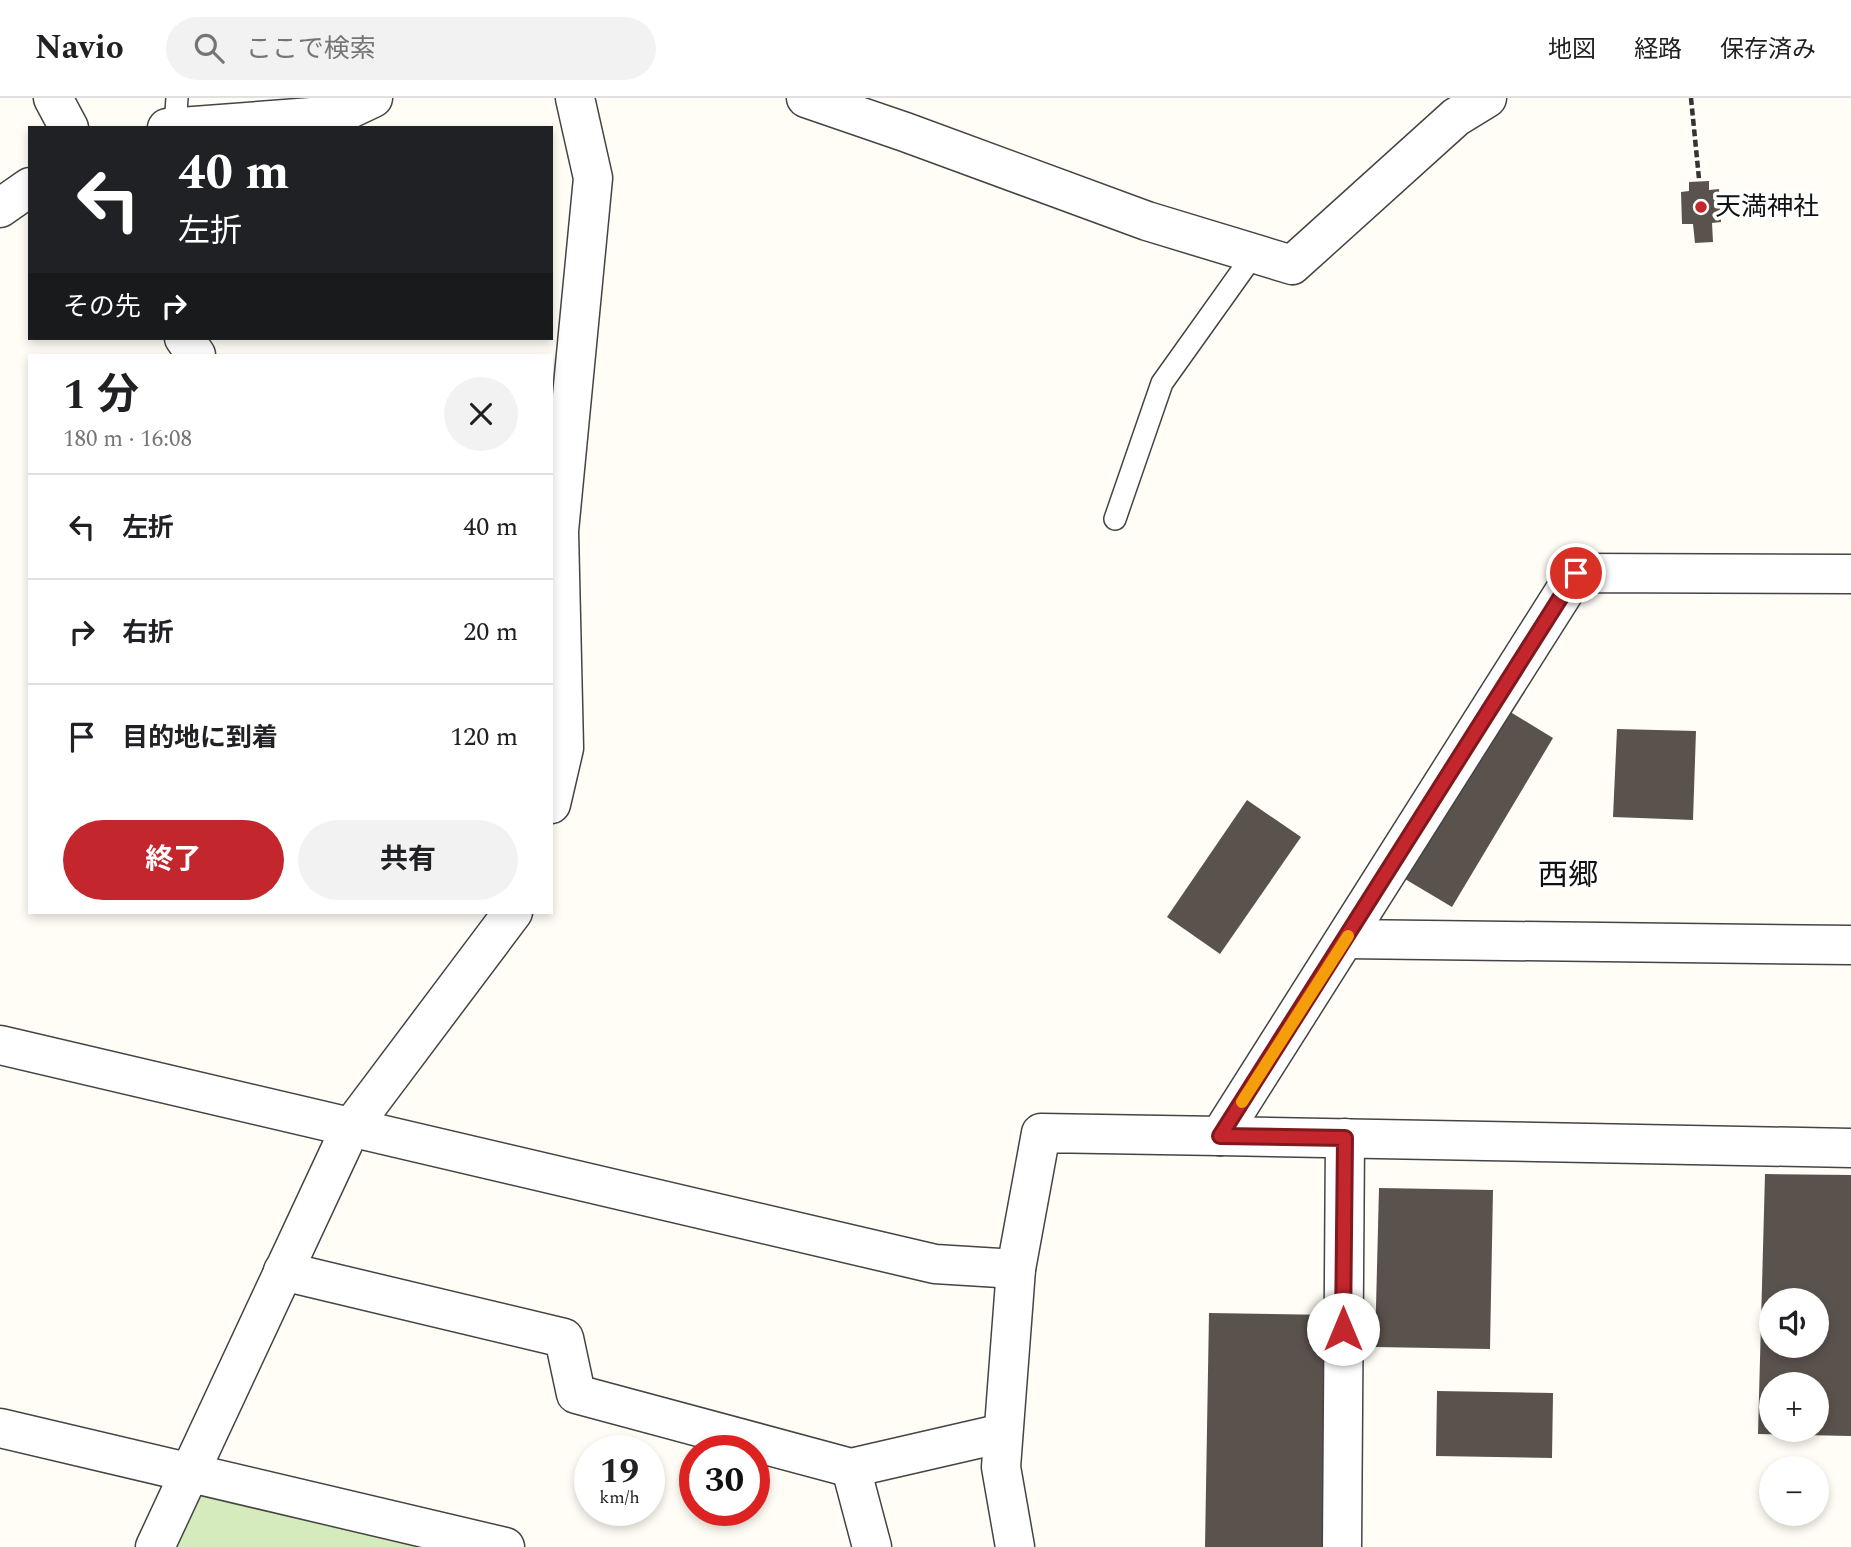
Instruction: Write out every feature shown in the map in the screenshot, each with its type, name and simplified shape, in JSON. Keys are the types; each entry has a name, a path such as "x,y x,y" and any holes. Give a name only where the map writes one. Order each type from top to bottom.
{"street":[{"path":"53,98 68,126"},
{"path":"173,117 337,115 373,98"},
{"path":"553,795 564,748 555,531 593,178 575,98"},
{"path":"806,98 1147,222 1292,265 1456,117 1487,98"},
{"path":"0,208 28,188"},
{"path":"1220,1136 1576,573 1851,574"},
{"path":"155,1547 350,1129 511,914"},
{"path":"1346,939 1851,945"},
{"path":"0,1045 935,1264 1016,1269"},
{"path":"1016,1547 1001,1467 1003,1433 1016,1269 1041,1133 1851,1148"},
{"path":"1342,1547 1345,1138"},
{"path":"283,1271 565,1338 576,1394 851,1468 1003,1433"},
{"path":"0,1428 505,1547"},
{"path":"851,1468 872,1547"}],"lane":[{"path":"1115,519 1162,383 1254,254"}],"path":[{"path":"1691,98 1699,179"}],"green space":[{"path":"189,1472 505,1547 155,1547"}],"building":[{"name":"天満神社","path":"1709,181 1709,190 1719,189 1721,222 1712,223 1713,242 1695,243 1693,224 1682,224 1681,192 1689,191 1689,182"},
{"path":"1507,710 1553,738 1452,907 1405,879"},
{"path":"1617,729 1696,731 1693,820 1613,817"},
{"path":"1247,800 1301,837 1220,954 1167,917"},
{"path":"1765,1174 1851,1175 1851,1436 1829,1436 1829,1372 1760,1372 1760,1358 1829,1358 1829,1288 1762,1288"},
{"path":"1379,1188 1493,1190 1490,1349 1375,1347"},
{"path":"1209,1313 1334,1315 1330,1547 1205,1547"},
{"path":"1437,1391 1553,1393 1552,1458 1436,1456"}],"slow traffic":[{"path":"1242,1102 1348,936"}],"place":[{"name":"天満神社","path":"1701,207"}],"district":[{"name":"西郷","path":"1568,876"}],"route":[{"path":"1343,1329 1345,1138 1220,1136 1576,573"}]}
